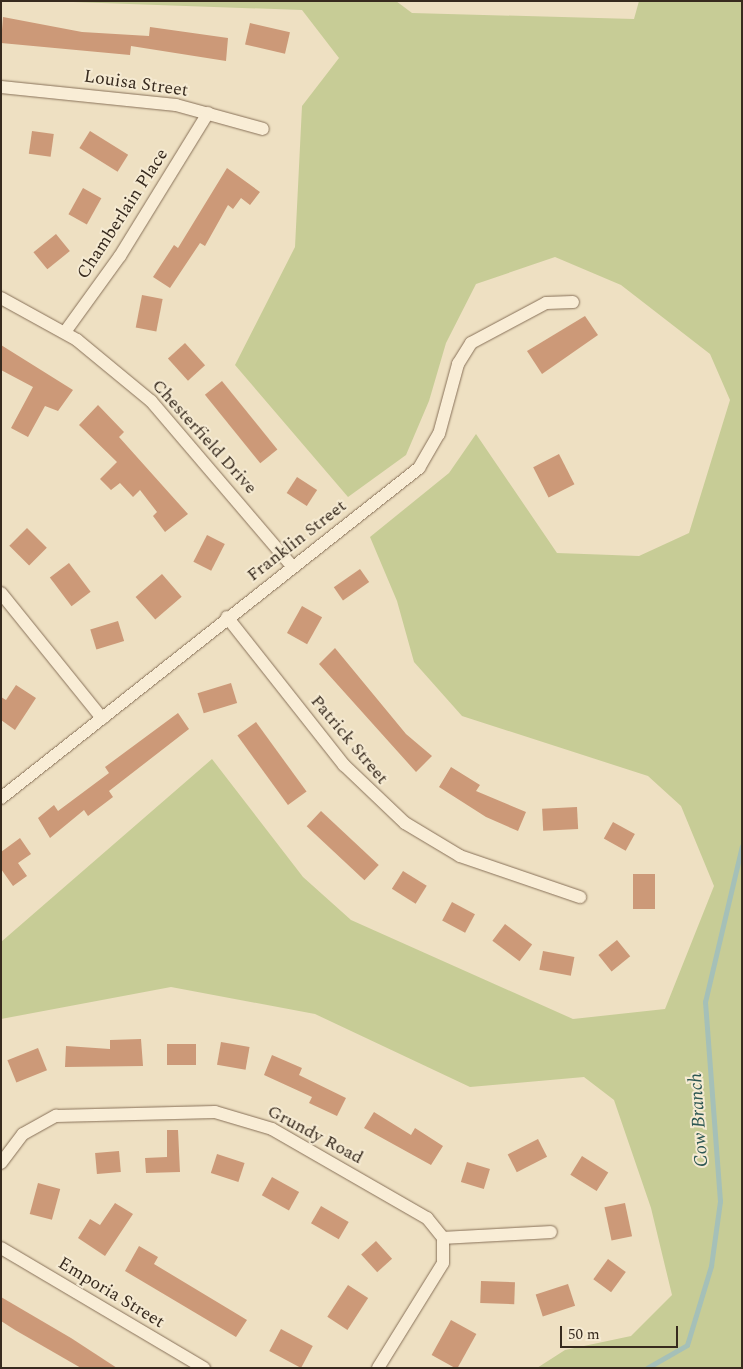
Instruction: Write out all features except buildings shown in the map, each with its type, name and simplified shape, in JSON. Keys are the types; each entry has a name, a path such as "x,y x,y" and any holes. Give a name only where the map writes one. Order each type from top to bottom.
{"street":[{"name":"Louisa Street","path":"1,87 122,98 208,113 263,129"},
{"name":"Chamberlain Place","path":"65,332 120,256 208,113"},
{"name":"Chesterfield Drive","path":"1,298 65,332 151,401 292,566"},
{"name":"Franklin Street","path":"1,798 227,617 419,468 439,434 458,364 471,343 546,303 573,302"},
{"path":"1,594 102,718"},
{"name":"Patrick Street","path":"227,617 348,770 405,823 468,859 580,897"},
{"name":"Grundy Road","path":"1,1163 23,1134 56,1116 215,1112 272,1129 427,1218 443,1238"},
{"path":"378,1368 443,1263 443,1238 552,1232"},
{"name":"Emporia Street","path":"1,1248 204,1368"}],"green space":[{"path":"45,1 396,1 412,13 634,19 639,1 742,1 742,1368 537,1368 565,1350 631,1336 672,1295 651,1208 614,1100 584,1077 470,1087 315,1014 171,987 1,1019 1,942 212,759 303,877 351,920 573,1019 665,1009 714,886 681,806 648,776 462,716 414,662 397,601 370,537 449,473 476,434 557,553 639,556 689,533 730,400 710,354 621,285 555,257 476,284 446,343 429,401 406,455 348,497 235,365 295,247 302,106 339,58 302,10"}],"waterway":[{"name":"Cow Branch","path":"647,1368 687,1345 711,1266 720,1201 705,1002 742,846"}]}
